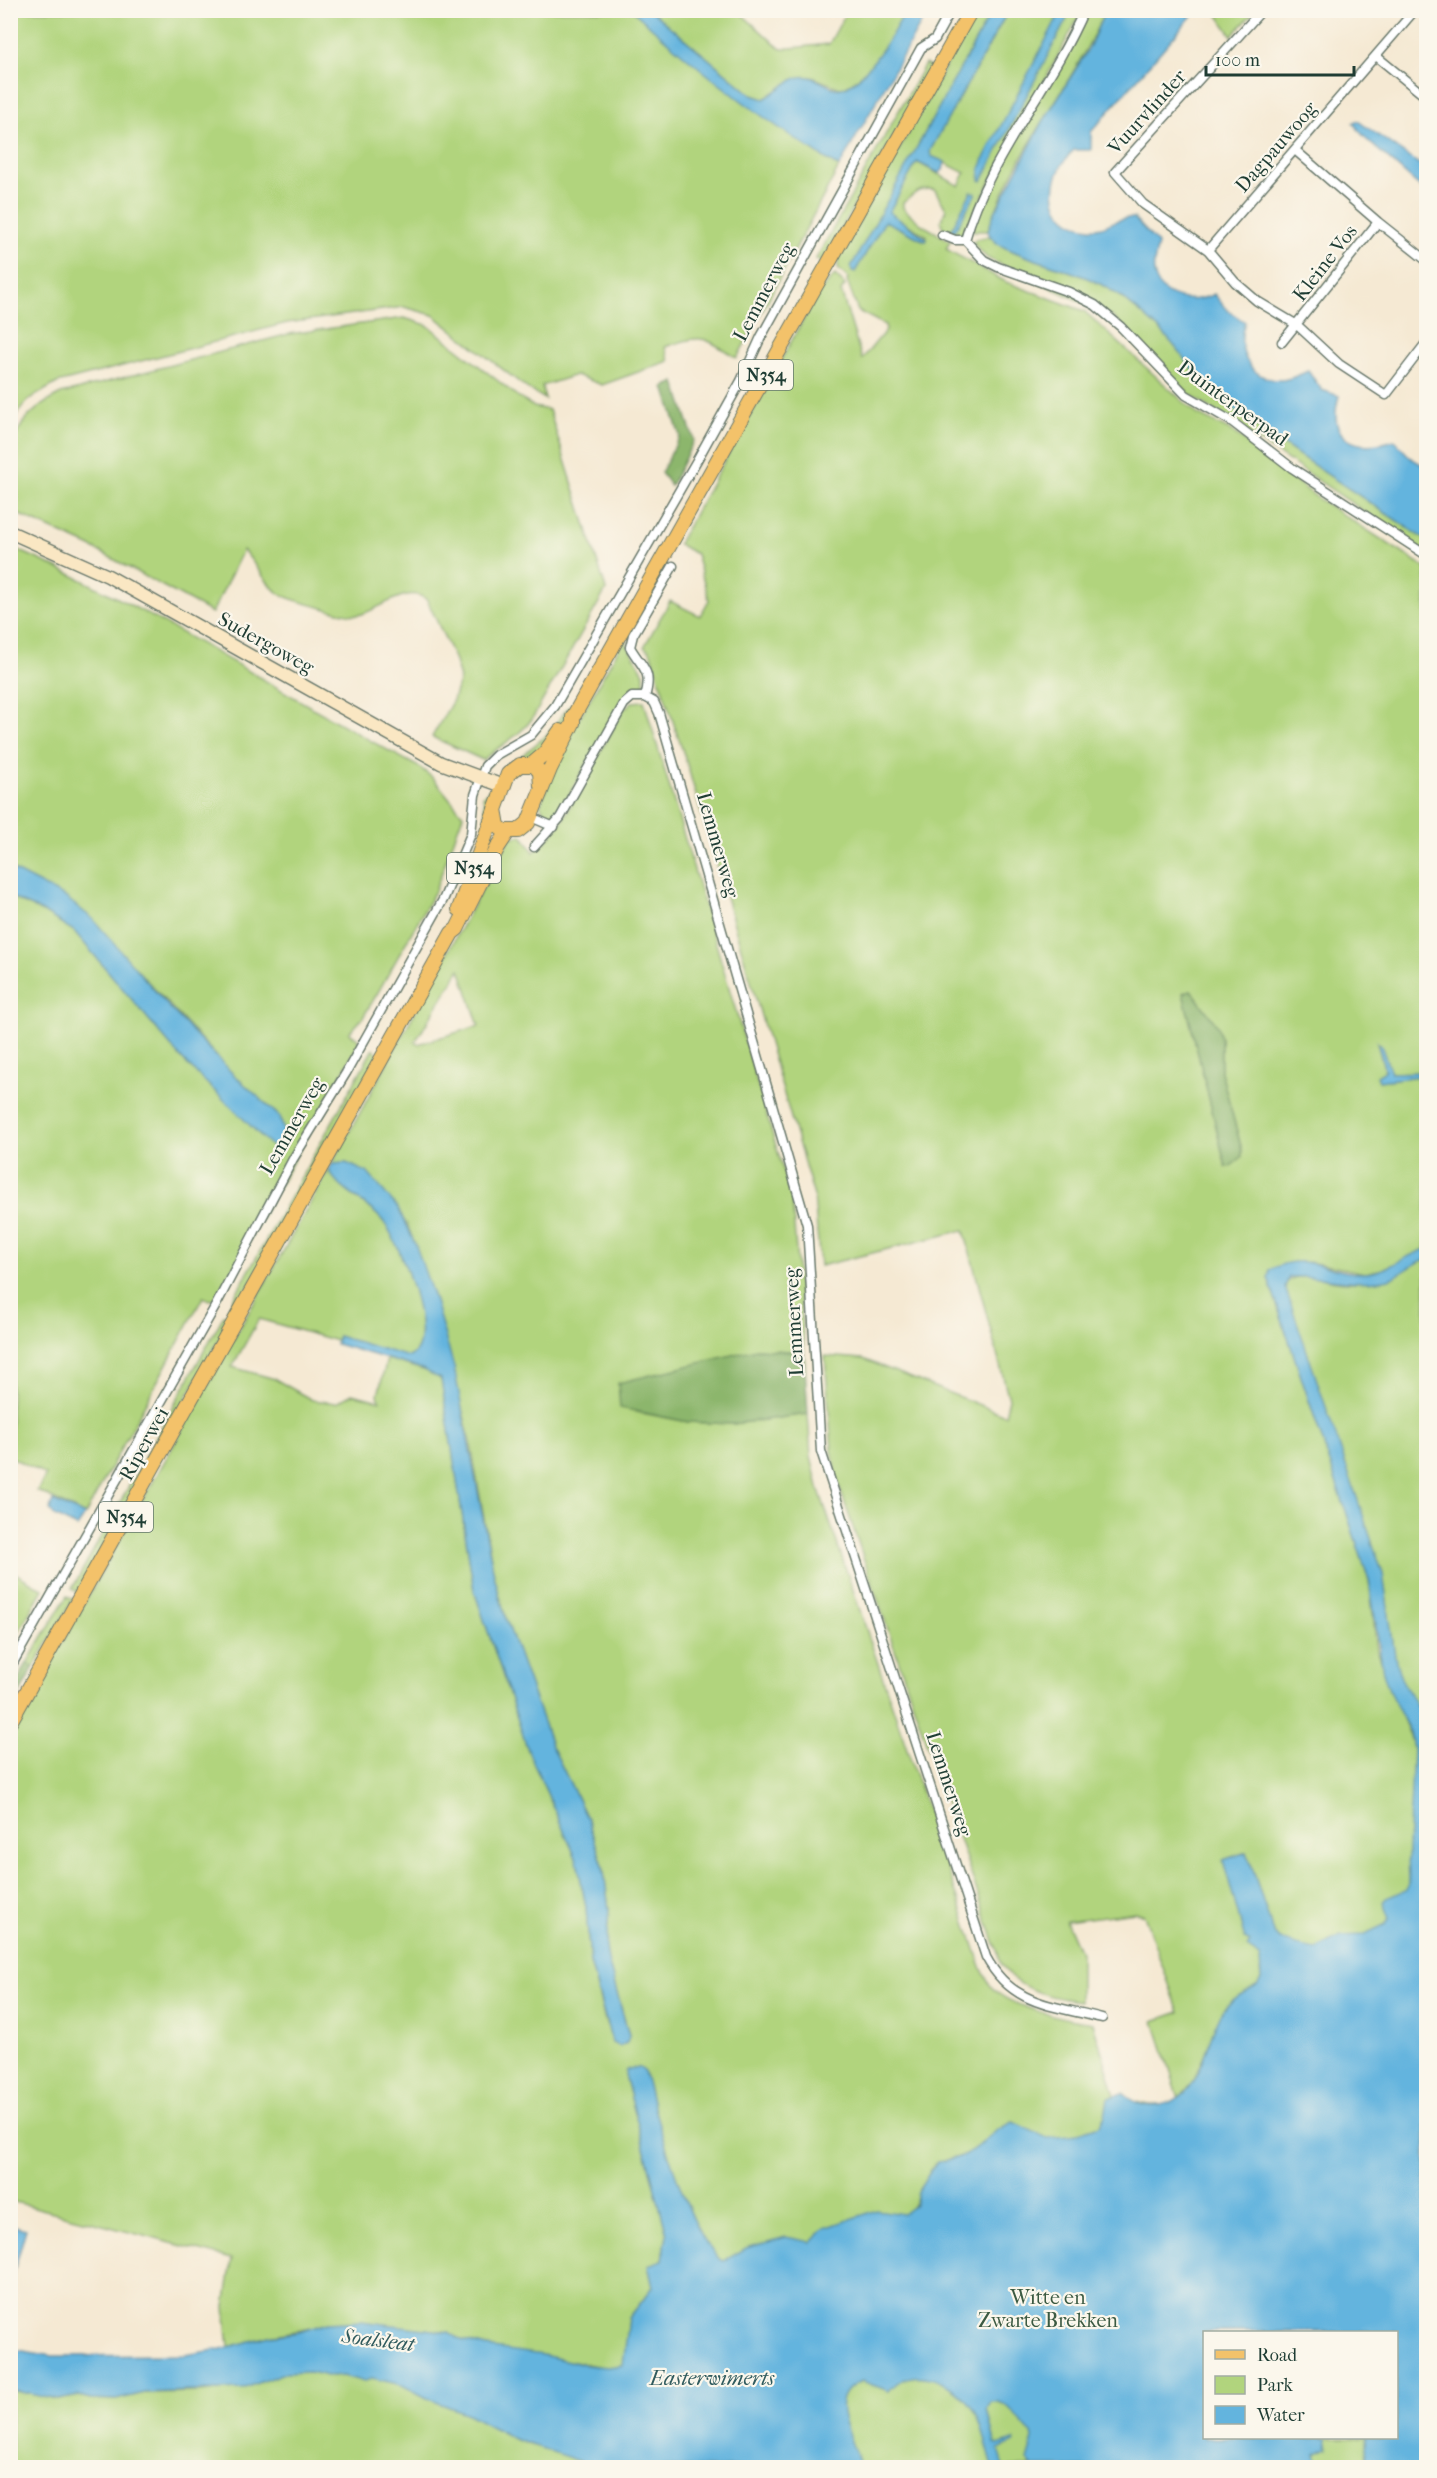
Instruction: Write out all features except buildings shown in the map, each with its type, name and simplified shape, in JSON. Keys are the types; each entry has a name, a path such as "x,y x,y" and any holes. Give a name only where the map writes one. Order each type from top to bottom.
{"main road":[{"name":"N354","path":"452,933 452,927 503,786 513,768 523,764 531,765 542,756 568,720 573,717 971,10"},
{"name":"N354","path":"452,933 457,929 498,847 508,832 524,827 531,817 573,723 573,717"},
{"path":"531,765 540,770 542,788"},
{"name":"N354","path":"495,809 498,826 508,832"},
{"name":"Riperwei","path":"10,1722 452,933"}],"street":[{"name":"Lemmerweg","path":"215,1307 293,1159 350,1066 452,884 471,834 474,798 480,778 490,759 527,738 555,706 708,441 741,381 761,337 919,52 925,43 935,39 951,10"},
{"path":"942,235 955,240 965,240 971,219 994,172 1067,47 1084,10"},
{"name":"Vuurvlinder","path":"1208,250 1143,204 1115,172 1262,10"},
{"name":"Dagpauwoog","path":"1208,250 1415,10"},
{"path":"1376,56 1426,97"},
{"path":"1296,150 1378,222 1426,260"},
{"name":"Kleine Vos","path":"1282,342 1378,222"},
{"name":"Duinterperpad","path":"965,240 984,260 1069,292 1095,305 1116,322 1186,395 1231,421 1307,478 1426,555"},
{"name":"Kleine Vos","path":"1208,250 1235,282 1257,301 1297,325 1339,364 1386,395 1426,343"},
{"name":"Sudergoweg","path":"10,532 108,576 419,752 503,786"},
{"path":"534,847 554,827 621,708 630,698 645,697 649,684 648,674 631,649 630,641 673,566"},
{"name":"Lemmerweg","path":"645,697 654,702 659,713 807,1225 821,1451 986,1957 996,1976 1022,1997 1102,2018"},
{"path":"531,817 554,827"},
{"name":"Riperwei","path":"10,1668 215,1307"}],"green space":[{"path":"11,11 633,11 733,93 839,167 737,358 703,339 688,340 665,347 669,361 602,385 576,375 542,386 545,399 528,389 433,315 404,307 287,323 57,383 28,400 11,422"},
{"path":"651,11 738,11 781,49 829,44 847,11 905,11 878,56 860,77 850,84 840,88 812,77 792,80 764,99 752,95"},
{"path":"977,11 992,11 851,267 885,221 925,241 927,236 888,213 917,162 959,186 965,173 931,156 930,151 1008,11 1061,11 980,169 1071,11 1082,11 962,234 952,236 944,231 941,221 946,209 935,190 926,189 918,192 903,203 903,208 921,224 950,241 946,249 1006,282 1084,311 1197,414 1233,432 1320,500 1426,568 1426,1072 1391,1073 1377,1043 1385,1071 1378,1076 1379,1081 1420,1076 1426,1080 1426,1249 1383,1269 1366,1273 1309,1262 1268,1278 1369,1580 1377,1650 1412,1742 1399,1680 1281,1285 1289,1280 1307,1276 1354,1282 1426,1259 1426,2467 11,2468 11,2390 58,2400 79,2396 116,2400 144,2393 201,2392 239,2387 249,2344 492,2355 598,2366 486,2347 461,2340 449,2332 406,2327 312,2328 229,2347 225,2307 232,2259 11,2201 10,1735 329,1170 346,1191 376,1214 390,1231 414,1291 421,1333 418,1348 409,1357 403,1356 338,1336 337,1341 259,1319 232,1367 275,1379 312,1400 336,1403 352,1394 380,1401 378,1395 387,1359 430,1372 441,1379 474,1590 529,1753 577,1860 586,1907 590,1962 606,2024 629,2035 606,1948 609,1909 603,1865 587,1818 551,1744 506,1619 494,1575 470,1440 434,1298 407,1224 354,1166 346,1163 332,1164 510,838 522,835 534,852 549,838 561,823 624,709 632,702 644,701 792,1200 804,1352 756,1349 636,1412 688,1422 733,1424 808,1414 811,1457 818,1487 979,1961 994,1990 1003,1997 1027,2008 1093,2023 1115,2095 1148,2105 1163,2105 1183,2103 1266,1980 1260,1970 1261,1979 1258,1985 1225,2008 1194,2081 1179,2098 1154,2021 1179,2012 1144,1915 1135,1912 1066,1921 1080,1953 1080,2001 1058,1998 1025,1987 1008,1974 1002,1965 838,1483 832,1451 825,1356 863,1359 1005,1415 1009,1399 964,1230 820,1266 814,1196 686,761 650,651 644,647 670,601 700,616 709,600 696,554 678,544 819,292 835,275 845,285 841,291 862,359 886,330 885,325 858,311 847,281 848,278 838,269 838,258","holes":["460,969 479,1026 418,1044 415,1042","1191,990 1218,1027 1221,1039 1221,1072 1242,1150 1226,1167 1183,993","1247,1852 1273,1932 1250,1942 1223,1860","644,2071 664,2142 683,2197 694,2222 718,2259 629,2366 611,2367 624,2365 629,2318 653,2287 648,2265 663,2261 667,2234 625,2075","1013,2122 1047,2139 1027,2136 952,2165 917,2211 910,2210 937,2161 969,2152"]},
{"path":"1087,11 1105,11 1092,39 1013,174 988,231 974,231 972,229 975,216 1006,155"},
{"path":"1215,11 1255,11 1232,36"},
{"path":"925,64 932,68 823,261 818,261 816,259"},
{"path":"990,236 999,245 1081,275 1118,295 1163,333 1215,394 1299,455 1426,540 1426,553 1188,393 1112,316 987,258 973,243 976,239"},
{"path":"404,318 427,325 521,399 534,407 549,410 606,590 532,719 515,736 483,760 432,737 453,700 460,678 454,658 427,600 419,596 402,596 358,615 318,607 278,593 243,550 212,613 91,547 11,511 11,457 19,429 42,405 61,394 289,334"},
{"path":"675,382 694,440 671,486 661,473 680,436 664,387"},
{"path":"11,547 64,571 166,624 419,767 433,778 463,815 435,891 362,1019 349,1033 357,1038 359,1043 216,1299 210,1300 203,1297 85,1515 37,1491 46,1475 11,1457 10,897 45,913 74,931 183,1060 272,1146 286,1140 280,1117 232,1073 138,971 37,883 11,869"},
{"path":"624,639 644,673 644,687 628,694 622,701 564,804 556,813 546,815 540,805 562,749"},
{"path":"569,706 572,708 551,739 538,751 521,759 520,757 548,734"},
{"path":"489,790 494,793 486,818 483,796"},
{"path":"1191,990 1218,1027 1221,1039 1221,1072 1242,1150 1242,1157 1231,1166 1226,1167 1183,993"},
{"path":"373,1049 379,1054 233,1314 227,1310"},
{"path":"224,1315 231,1318 77,1592 72,1589"},
{"path":"756,1349 804,1352 808,1414 733,1424 688,1422 620,1408 618,1383"},
{"path":"11,1571 43,1589 11,1646"},
{"path":"67,1596 73,1599 34,1667 27,1663"},
{"path":"27,1663 34,1667 11,1709 11,1692"}],"water":[{"path":"633,11 651,11 752,95 764,99 791,81 805,76 831,87 845,87 855,81 876,58 905,11 928,11 839,167 732,94"},
{"path":"992,11 1008,11 930,151 931,156 945,162 943,170 939,173 917,162 889,212 927,239 925,241 885,221 855,272 852,272 851,267"},
{"path":"1061,11 1071,11 982,181 980,180 980,169 985,156"},
{"path":"1105,11 1196,11 1091,132 1091,150 1074,150 1065,160 1055,184 1058,208 1064,217 1075,224 1090,228 1134,218 1158,244 1154,269 1162,289 1178,298 1187,299 1197,299 1214,294 1227,310 1245,322 1242,332 1243,352 1252,369 1270,379 1281,380 1308,371 1322,390 1339,396 1336,411 1337,423 1341,433 1348,439 1368,445 1394,440 1411,458 1426,467 1426,540 1299,455 1215,394 1163,333 1118,295 1081,275 999,245 990,236 988,231 993,216 1044,120 1089,48"},
{"path":"1358,121 1426,169 1426,192 1366,139 1353,123"},
{"path":"971,192 976,193 954,232 951,230"},
{"path":"11,869 65,897 93,919 169,1007 232,1073 280,1117 286,1140 283,1144 272,1146 268,1143 183,1060 74,931 45,913 11,897"},
{"path":"1377,1042 1381,1045 1391,1073 1426,1072 1426,1080 1420,1076 1379,1081 1377,1076 1385,1071"},
{"path":"346,1163 367,1172 398,1208 416,1246 434,1298 454,1367 494,1575 506,1619 551,1744 587,1818 603,1865 609,1909 606,1948 629,2036 627,2043 618,2046 612,2043 590,1962 586,1907 577,1860 529,1753 474,1590 441,1379 422,1369 336,1344 338,1336 409,1357 418,1348 421,1333 414,1291 390,1231 376,1214 339,1184 329,1170 332,1164"},
{"name":"Witte en Zwarte Brekken","path":"1426,1249 1426,1259 1389,1279 1364,1282 1289,1277 1285,1287 1383,1574 1396,1662 1401,1678 1426,1723 1426,2467 1367,2467 1366,2439 1398,2439 1398,2331 1203,2331 1203,2439 1327,2439 1329,2448 1316,2454 1320,2468 1032,2467 1027,2460 1033,2439 1032,2434 1010,2408 998,2402 991,2402 987,2409 995,2443 998,2445 1014,2440 1015,2442 999,2449 1004,2467 993,2467 972,2406 955,2389 944,2383 920,2377 898,2382 889,2391 862,2381 850,2388 843,2397 843,2419 859,2468 597,2467 514,2439 470,2415 431,2400 402,2385 372,2378 364,2382 344,2376 332,2377 310,2372 284,2373 242,2389 144,2393 116,2400 79,2396 58,2400 11,2390 11,2349 53,2356 185,2355 221,2349 269,2336 299,2332 327,2323 361,2321 449,2332 461,2340 486,2347 543,2355 586,2365 608,2367 623,2365 629,2318 653,2287 648,2265 663,2260 667,2234 625,2075 626,2070 638,2067 644,2071 665,2143 687,2205 712,2251 724,2261 746,2248 786,2237 811,2242 825,2228 877,2210 903,2214 915,2205 918,2191 937,2161 962,2156 1002,2127 1013,2122 1047,2138 1069,2136 1099,2126 1105,2116 1108,2098 1123,2093 1140,2104 1149,2106 1175,2100 1195,2079 1224,2009 1235,1999 1258,1985 1261,1979 1260,1957 1247,1948 1250,1942 1245,1939 1223,1860 1247,1852 1273,1932 1286,1942 1316,1949 1341,1936 1363,1935 1386,1924 1389,1919 1383,1902 1386,1898 1406,1890 1409,1884 1408,1850 1413,1749 1410,1732 1390,1693 1383,1672 1369,1580 1268,1278 1270,1270 1295,1262 1318,1264 1352,1273 1365,1273 1389,1267"},
{"path":"53,1501 85,1515 77,1527 54,1516 50,1509"},
{"path":"10,2225 26,2229 11,2282"}],"water label":[{"name":"Soalsleat","path":"378,2340"},
{"name":"Easterwimerts","path":"712,2378"}]}
